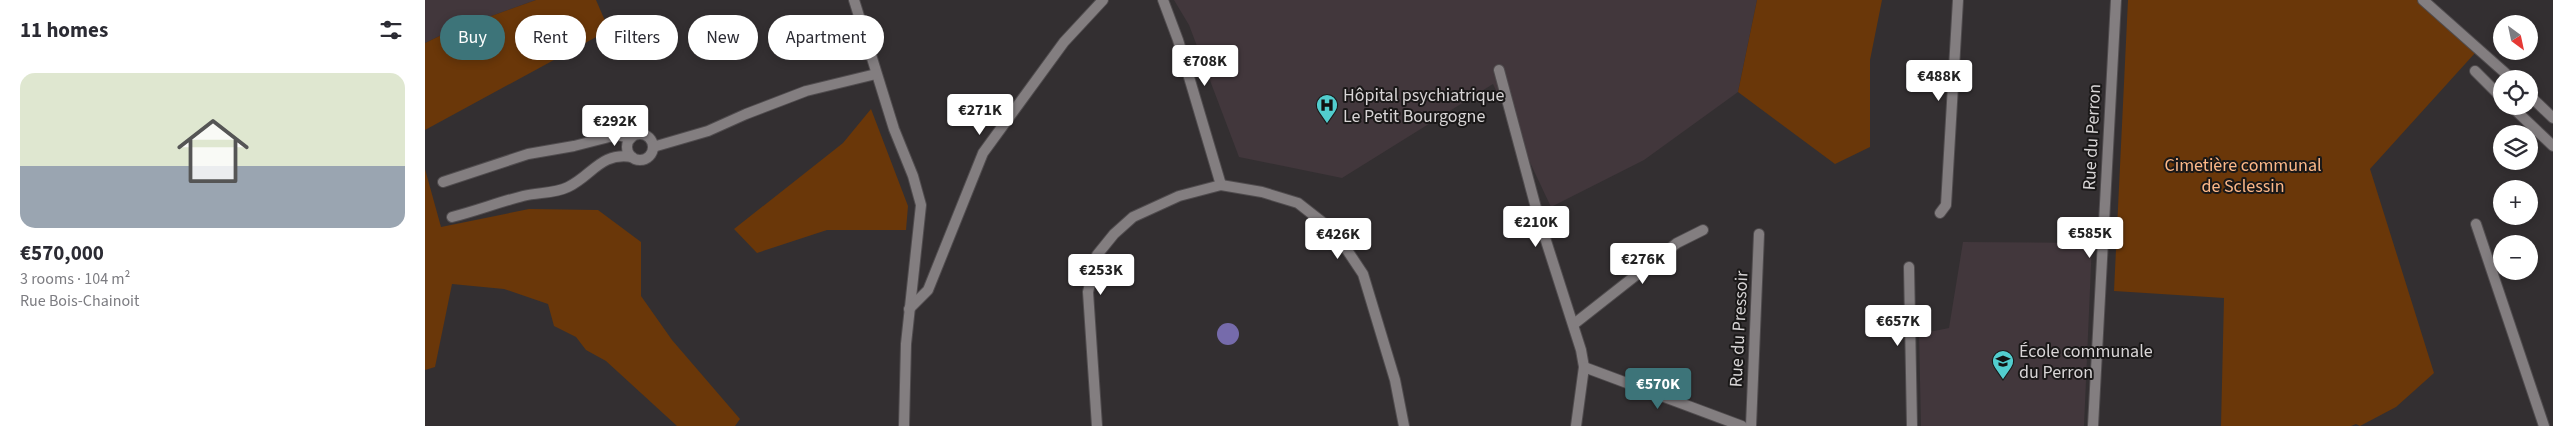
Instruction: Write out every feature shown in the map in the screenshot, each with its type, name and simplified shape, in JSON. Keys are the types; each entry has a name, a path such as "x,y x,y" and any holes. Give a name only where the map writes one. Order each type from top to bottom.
{"street":[{"path":"854,0 876,74 894,129 913,176 921,205 906,344 904,426"},
{"path":"909,309 928,290 983,153 1064,42 1103,0"},
{"path":"1163,0 1178,40 1221,185"},
{"path":"1940,213 1947,205 1958,0"},
{"name":"Rue du Perron","path":"2093,426 2117,0"},
{"path":"2423,0 2502,70"},
{"path":"1499,70 1539,219 1574,324 1584,368 1577,426"},
{"path":"2475,71 2493,89"},
{"path":"653,147 708,131 806,91 876,74"},
{"path":"2538,104 2553,118"},
{"path":"2520,115 2553,146"},
{"path":"443,182 519,156 617,135 631,138 639,134 644,135 649,138 653,147 651,154 644,159 620,155 611,158 570,186 559,191 522,196 453,218"},
{"path":"631,138 627,147 632,157"},
{"path":"1097,426 1088,292 1097,255 1114,234 1133,217 1179,196 1221,185 1262,192 1299,203 1335,232 1363,274 1395,380 1403,426"},
{"path":"2476,224 2544,426"},
{"path":"1574,324 1677,243 1693,233 1703,230"},
{"name":"Rue du Pressoir","path":"1751,426 1759,234"},
{"path":"1909,267 1912,426"},
{"path":"1584,368 1742,426"}],"shaded area":[{"path":"425,0 536,0 494,15 440,15 440,36 425,43"},
{"name":"Hôpital psychiatrique Le Petit Bourgogne","path":"1174,0 1757,0 1738,92 1644,160 1551,207 1493,84 1342,178 1239,157 1189,25"},
{"name":"École communale du Perron","path":"1963,242 2092,243 2084,426 1921,426 1919,334 1949,328"},
{"path":"1228,323 1236,326 1239,334 1236,342 1228,345 1220,342 1217,334 1220,326"}],"green space":[{"path":"536,0 596,0 602,15 596,15 596,37 586,42 586,15 515,15 515,60 554,60 425,130 425,43 440,36 440,60 505,60 505,15 494,15"},
{"path":"1757,0 1882,0 1870,60 1870,147 1835,164 1738,92"},
{"name":"Cimetière communal de Sclessin","path":"2128,0 2418,0 2475,53 2370,169 2434,373 2396,407 2360,426 2356,424 2351,426 2221,426 2224,298 2114,291"},
{"path":"871,109 908,206 906,230 827,230 757,253 734,229 843,143"},
{"path":"425,169 441,227 529,209 598,210 641,242 641,296 672,340 740,419 735,426 677,426 606,361 586,350 576,337 554,326 548,304 504,289 452,284 435,367 425,370"}],"place":[{"name":"Hôpital psychiatrique Le Petit Bourgogne","path":"1327,124"},
{"name":"École communale du Perron","path":"2003,380"}]}
